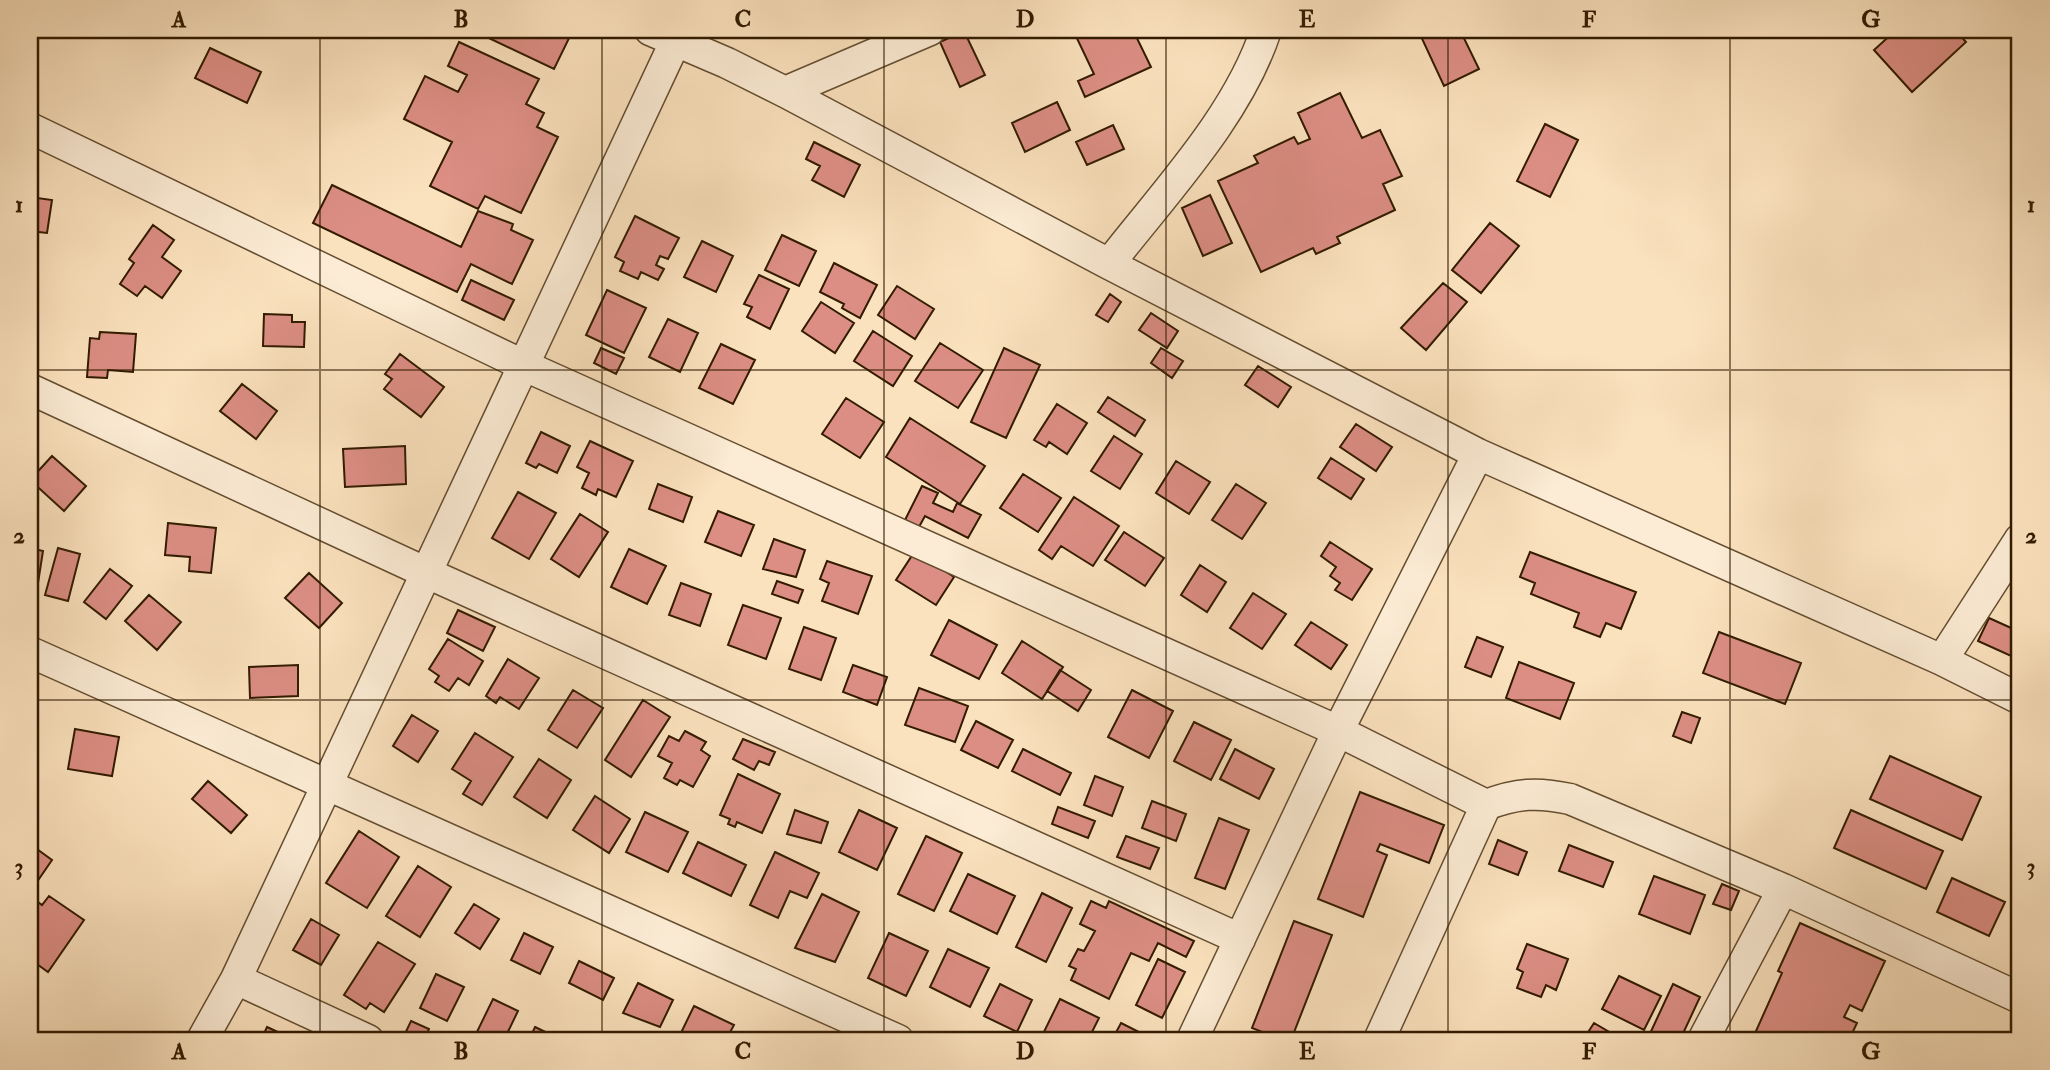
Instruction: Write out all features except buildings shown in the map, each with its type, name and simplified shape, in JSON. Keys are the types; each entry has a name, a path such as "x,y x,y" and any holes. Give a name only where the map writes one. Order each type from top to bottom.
{"street":[{"path":"785,92 930,30"},
{"path":"1109,264 1212,132 1260,50 1266,30"},
{"path":"202,1040 236,979 525,366 663,35 785,92 1109,264 1478,454 1942,660 2020,699"},
{"path":"30,128 525,366 1338,732 1486,805"},
{"path":"30,389 427,573 1240,939"},
{"path":"1192,1040 1338,732 1478,454"},
{"path":"1942,660 2020,539"},
{"path":"30,652 898,1040"},
{"path":"1379,1040 1486,805 1513,795 1539,792 1570,799 1783,889 2020,998"},
{"path":"1703,1040 1783,889"},
{"path":"236,979 368,1040"}]}
